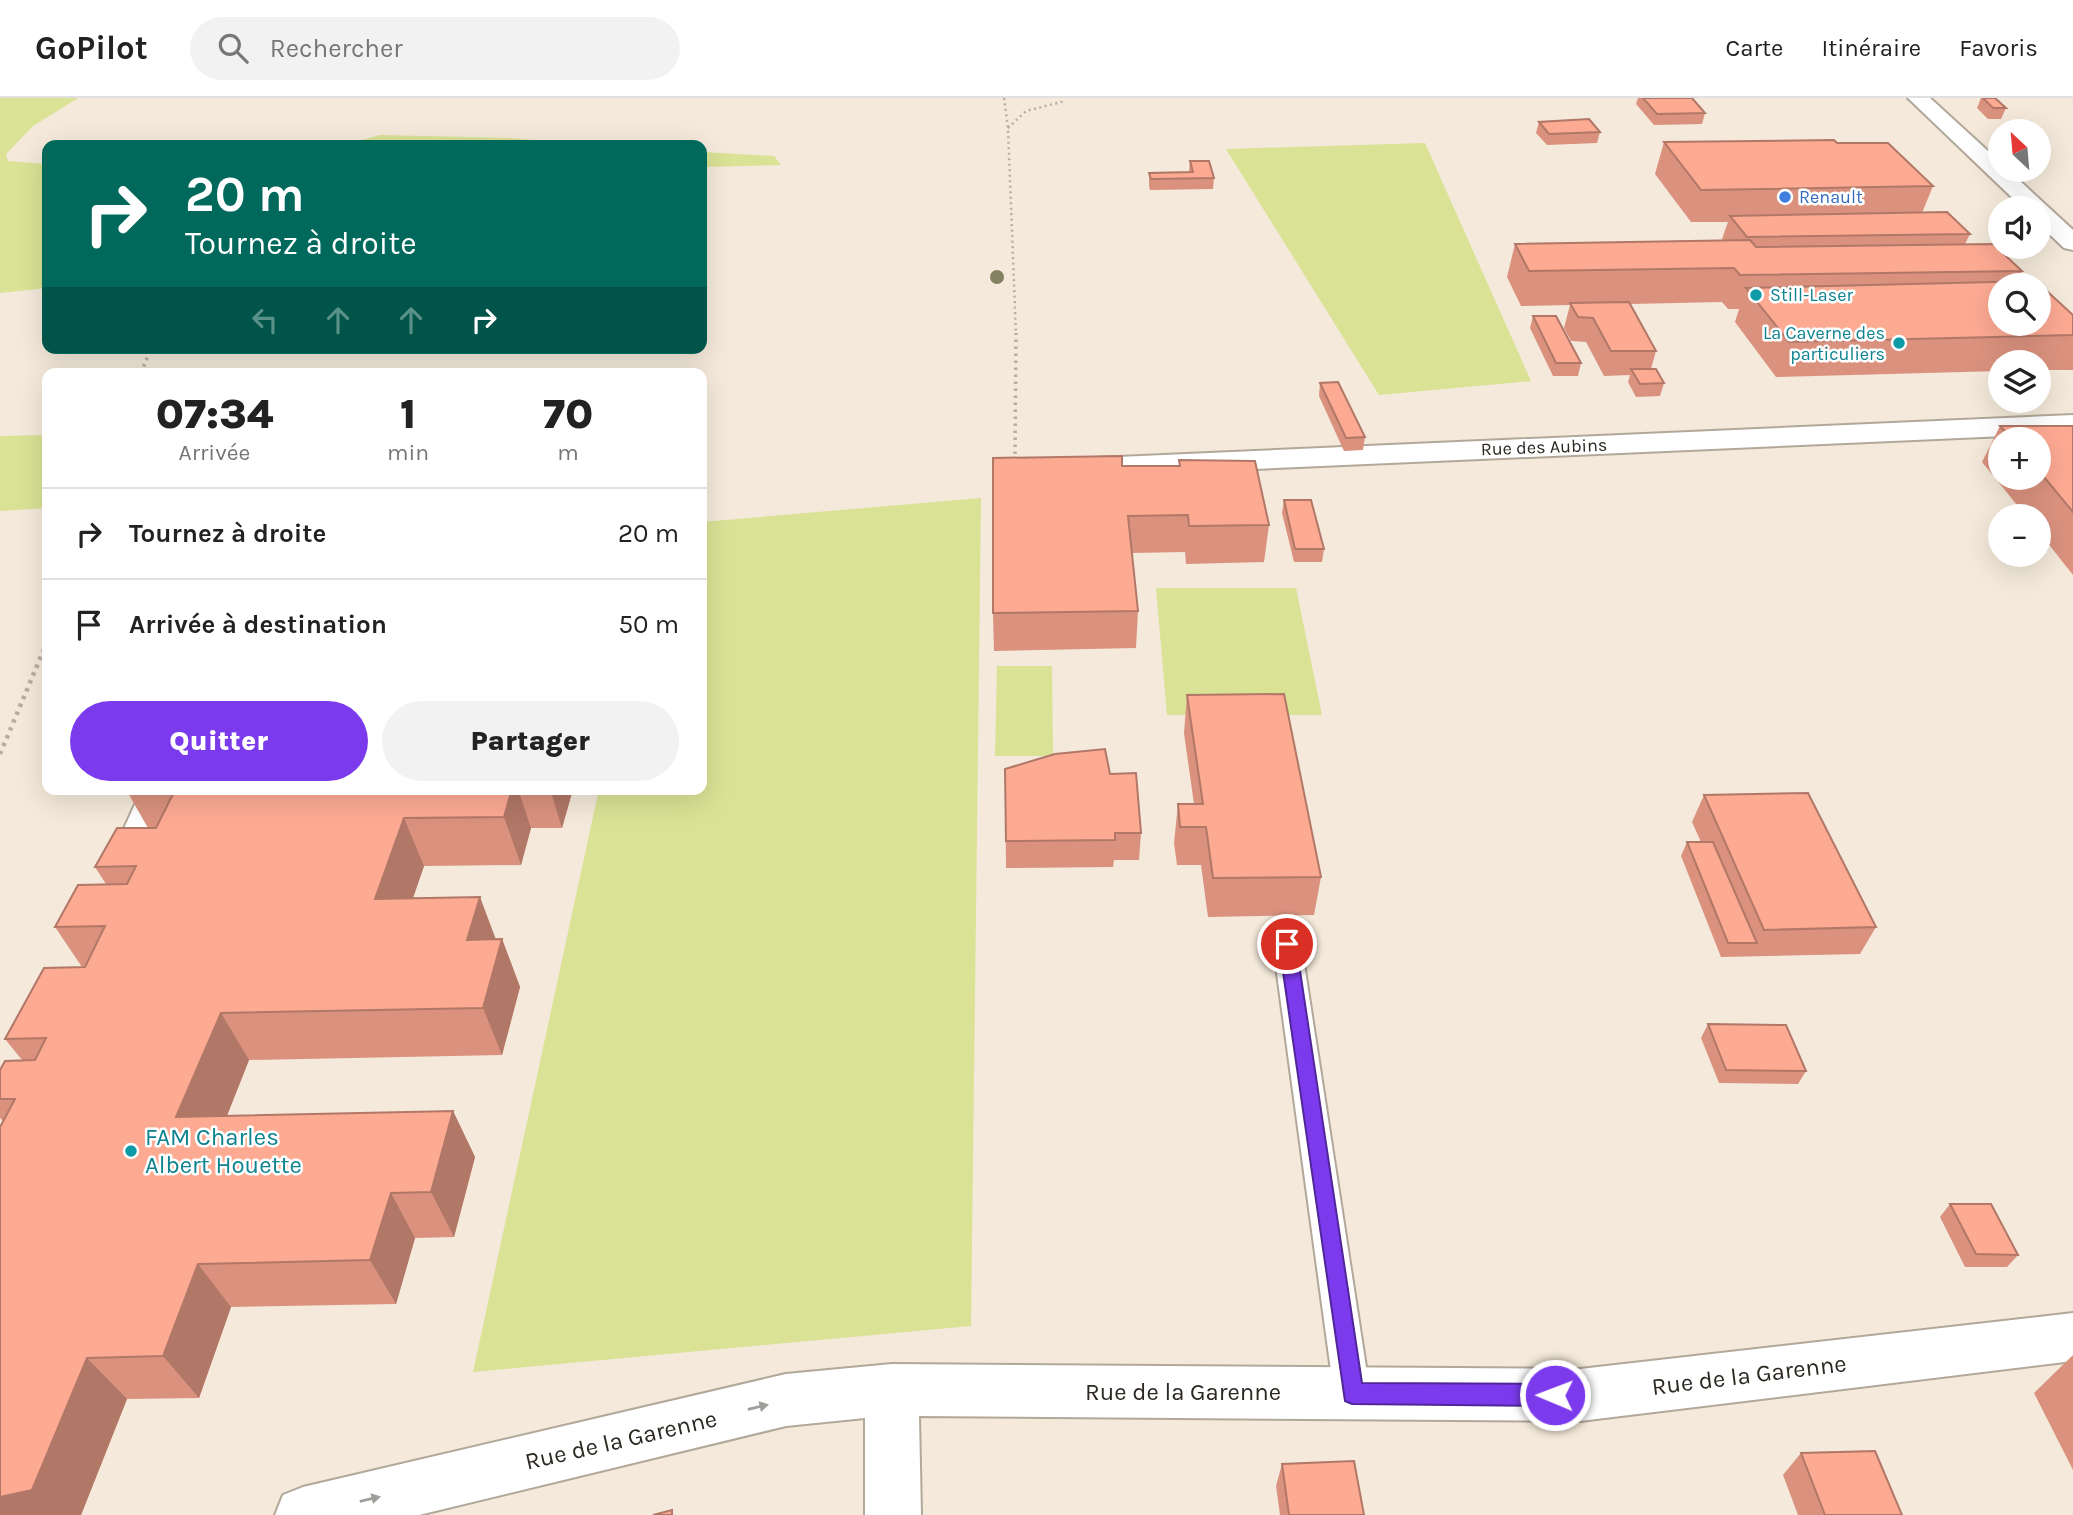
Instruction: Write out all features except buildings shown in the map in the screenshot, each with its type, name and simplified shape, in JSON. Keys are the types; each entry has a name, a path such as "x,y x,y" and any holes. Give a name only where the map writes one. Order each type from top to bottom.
{"street":[{"path":"1918,98 2022,196"},
{"path":"2051,223 2073,243"},
{"name":"Rue des Aubins","path":"1015,470 2073,424"},
{"name":"Rue de la Garenne","path":"303,1515 786,1400 892,1390 1580,1395 2073,1337"},
{"path":"892,1390 893,1515"}],"lane":[{"path":"111,890 152,795"},
{"path":"1287,944 1352,1394"}],"path":[{"path":"1004,98 1008,128 1016,324 1015,470"},
{"path":"1008,128 1017,114 1065,101"},
{"path":"0,754 42,654"}],"green space":[{"path":"0,98 78,98 33,126 6,154 8,161 42,164 42,289 0,293"},
{"path":"380,135 534,140 362,140"},
{"path":"1425,143 1531,381 1379,395 1226,149"},
{"path":"707,152 774,156 781,165 707,167"},
{"path":"42,435 42,508 0,511 0,436"},
{"path":"981,498 971,1326 473,1372 598,795 707,795 707,522"},
{"path":"1156,588 1296,588 1322,715 1167,715"},
{"path":"997,666 1052,666 1053,756 995,756"}],"place":[{"name":"Renault","path":"1785,197"},
{"name":"Still-Laser","path":"1756,295"},
{"name":"La Caverne des particuliers","path":"1899,343"},
{"name":"FAM Charles Albert Houette","path":"131,1151"}],"route":[{"path":"1287,944 1352,1394 1555,1395"}]}
